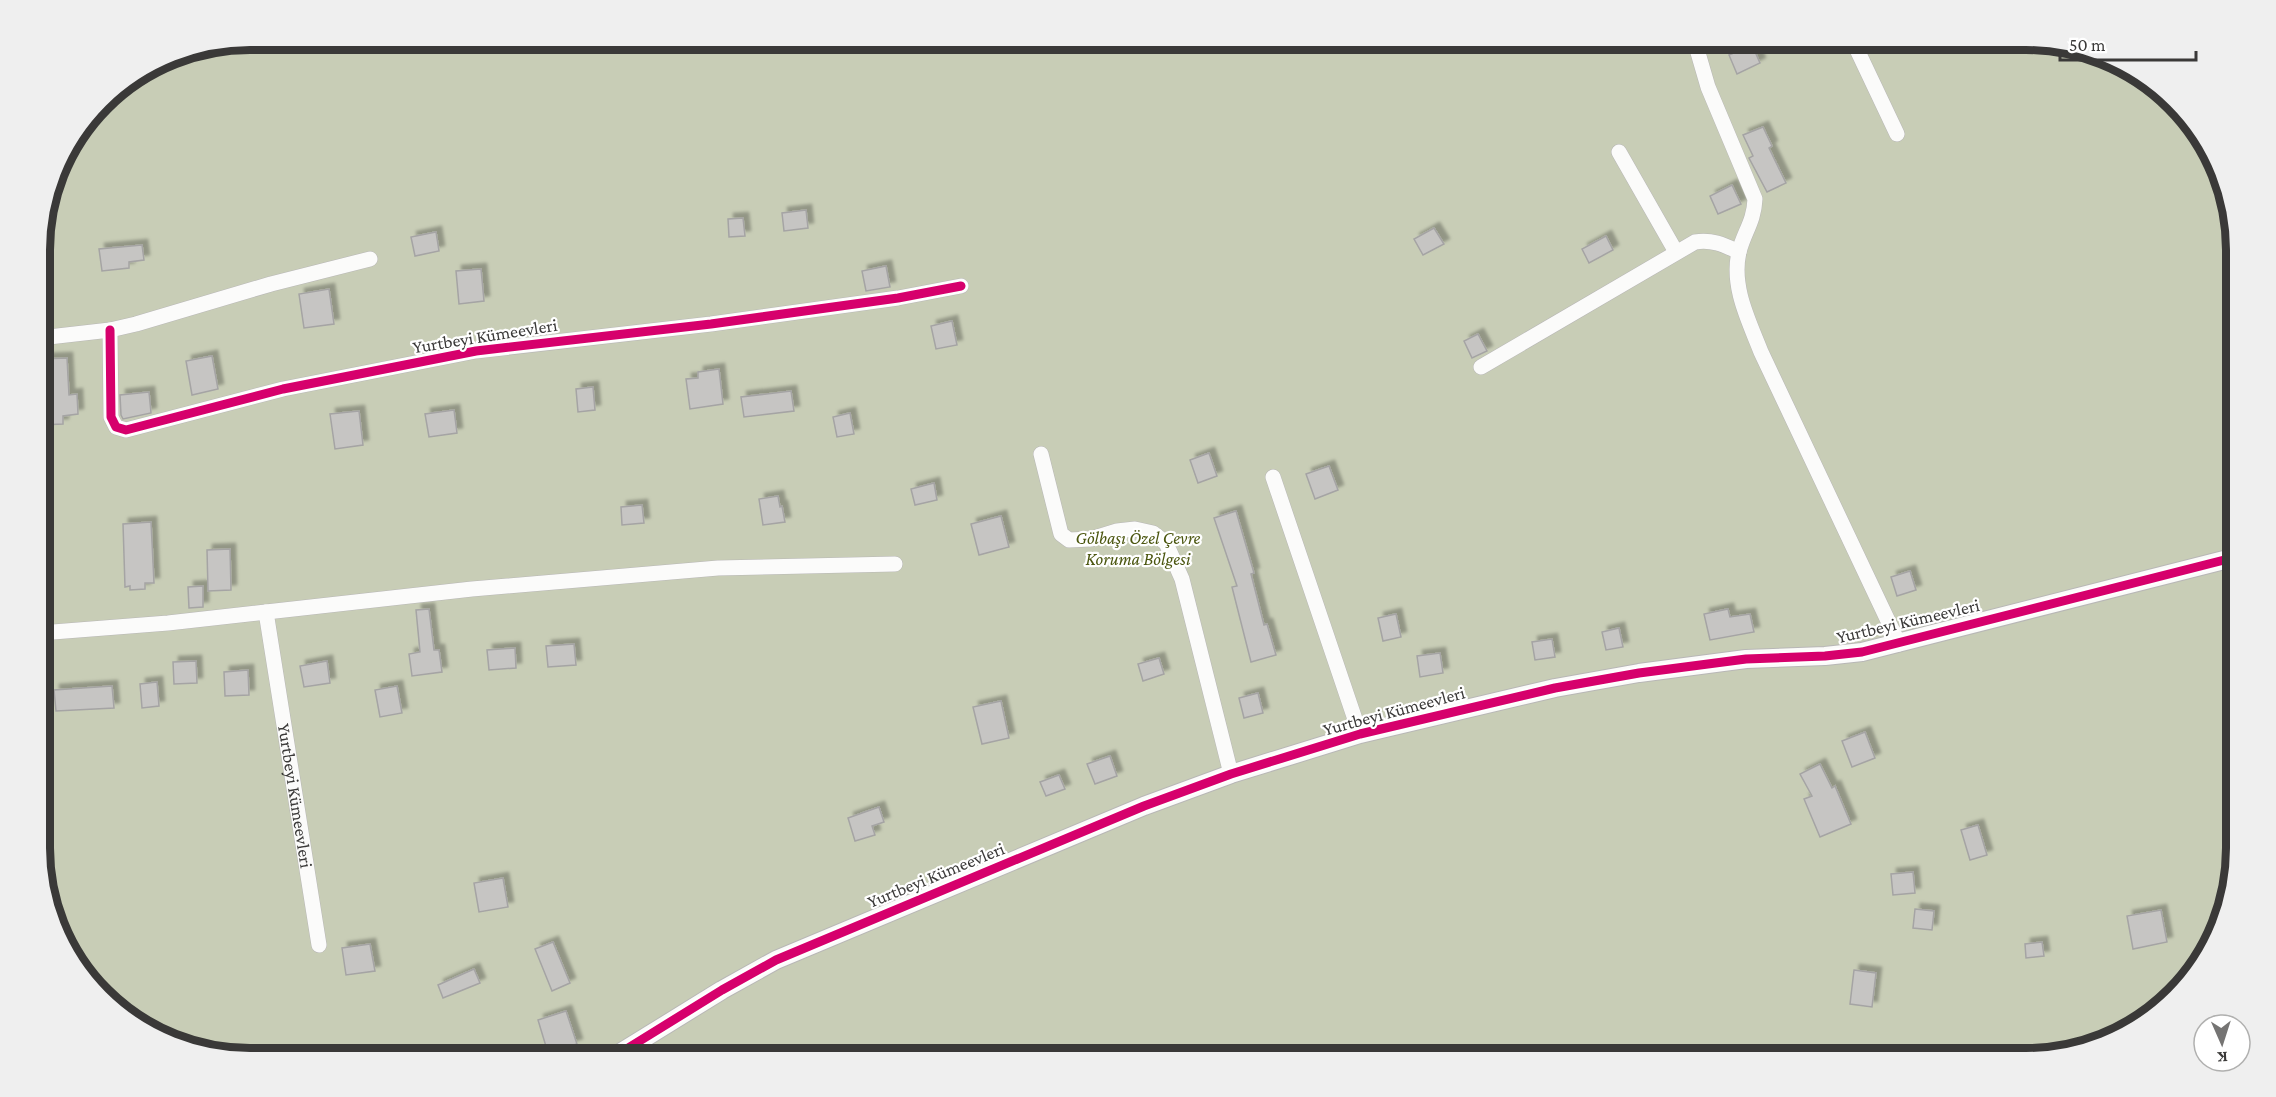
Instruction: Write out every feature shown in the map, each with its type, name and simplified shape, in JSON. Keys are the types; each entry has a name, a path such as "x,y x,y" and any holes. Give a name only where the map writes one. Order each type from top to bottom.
{"street":[{"name":"Yurtbeyi Kümeevleri","path":"1697,50 1708,87 1755,199 1755,212 1739,252 1737,271 1742,305 1757,343 1899,644"},
{"path":"1857,50 1897,134"},
{"path":"1619,152 1676,252"},
{"path":"1481,367 1695,242 1717,242 1739,252"},
{"path":"50,337 110,330 271,284 370,260"},
{"name":"Yurtbeyi Kümeevleri","path":"110,330 111,417 116,428 126,430 283,389 476,351 711,324 898,298 961,286"},
{"path":"1041,454 1061,534 1069,540 1080,541 1117,531 1135,529 1153,533 1166,543 1182,579 1231,774"},
{"name":"Yurtbeyi Kümeevleri","path":"1274,477 1360,734"},
{"name":"Yurtbeyi Kümeevleri","path":"629,1048 722,990 776,960 1144,806 1231,774 1360,734 1555,688 1639,673 1746,659 1843,655 1899,644 2226,560"},
{"path":"50,632 168,623 472,589 718,568 895,564"},
{"name":"Yurtbeyi Kümeevleri","path":"266,612 319,945"}],"green space":[{"name":"Gölbaşı Özel Çevre Koruma Bölgesi","path":"2027,50 2066,53 2103,65 2127,76 2148,91 2168,108 2185,128 2200,149 2211,173 2220,197 2225,223 2226,861 2220,900 2211,924 2200,948 2185,969 2168,989 2148,1006 2127,1021 2091,1037 2066,1044 2040,1047 249,1048 210,1044 173,1032 149,1021 128,1006 108,989 91,969 76,948 65,924 56,900 51,874 50,236 56,197 65,173 76,149 99,117 117,99 149,76 185,60 223,51"}],"building":[{"path":"1740,50 1754,50 1760,63 1737,74 1729,55"},
{"path":"1763,127 1772,146 1769,148 1786,183 1767,192 1749,158 1753,156 1743,135"},
{"path":"1732,185 1741,204 1718,214 1710,196"},
{"path":"806,210 808,228 784,231 782,213"},
{"path":"743,218 745,236 729,237 728,219"},
{"path":"1434,228 1444,244 1423,255 1414,239"},
{"path":"436,232 439,251 415,256 411,237"},
{"path":"1606,236 1613,250 1589,263 1582,249"},
{"path":"142,245 144,260 129,262 129,268 102,271 99,249"},
{"path":"886,266 890,287 866,291 862,271"},
{"path":"481,269 484,301 459,304 456,271"},
{"path":"329,289 334,324 304,328 299,294"},
{"path":"952,321 957,345 936,349 931,326"},
{"path":"1478,334 1487,351 1472,358 1464,341"},
{"path":"212,356 218,389 192,395 186,361"},
{"path":"67,358 69,395 77,394 78,414 63,416 63,424 50,425 50,359"},
{"path":"719,369 723,404 690,409 686,379 698,378 698,372"},
{"path":"593,387 595,410 578,412 576,389"},
{"path":"791,391 794,411 744,417 741,397"},
{"path":"149,392 151,413 123,419 120,395"},
{"path":"454,410 457,433 429,437 425,414"},
{"path":"359,411 363,445 335,449 330,414"},
{"path":"850,413 854,434 837,437 833,417"},
{"path":"1209,453 1217,476 1198,483 1190,460"},
{"path":"1329,466 1338,490 1315,499 1306,474"},
{"path":"934,483 937,500 915,505 911,489"},
{"path":"778,496 785,522 763,525 759,499"},
{"path":"642,505 644,523 622,525 621,507"},
{"path":"1236,511 1254,573 1251,574 1264,625 1267,624 1276,655 1251,662 1232,587 1237,586 1214,518"},
{"path":"1001,516 1009,547 979,555 971,524"},
{"path":"151,522 154,583 145,583 145,589 130,590 130,586 125,587 123,524"},
{"path":"230,549 231,590 208,591 207,550"},
{"path":"1910,571 1916,590 1897,596 1891,577"},
{"path":"203,586 203,607 189,608 188,587"},
{"path":"429,609 434,650 439,650 442,672 412,676 409,654 420,652 416,610"},
{"path":"1728,609 1730,617 1750,614 1754,632 1710,640 1704,614"},
{"path":"1396,614 1401,637 1383,641 1378,618"},
{"path":"1619,628 1623,647 1606,650 1602,632"},
{"path":"1552,639 1555,657 1535,660 1532,642"},
{"path":"574,644 576,665 548,667 546,646"},
{"path":"515,648 516,668 489,670 487,650"},
{"path":"1440,653 1443,673 1420,677 1417,656"},
{"path":"1159,658 1164,674 1143,681 1138,664"},
{"path":"196,661 197,683 174,684 173,662"},
{"path":"327,661 330,683 304,687 300,666"},
{"path":"248,670 249,695 225,696 224,672"},
{"path":"157,682 159,706 142,708 140,684"},
{"path":"112,686 114,708 56,711 54,690"},
{"path":"397,686 402,713 380,717 375,690"},
{"path":"1258,693 1263,713 1244,718 1239,698"},
{"path":"1001,701 1009,738 982,744 973,707"},
{"path":"1865,732 1875,758 1852,767 1842,741"},
{"path":"1110,756 1117,776 1095,784 1087,764"},
{"path":"1820,764 1832,788 1835,786 1851,824 1820,837 1804,799 1812,796 1800,774"},
{"path":"1059,775 1065,789 1046,796 1040,782"},
{"path":"879,807 884,822 872,826 875,835 855,841 848,818"},
{"path":"1978,825 1987,855 1970,860 1961,830"},
{"path":"1913,872 1915,893 1893,895 1891,874"},
{"path":"503,878 508,907 479,912 474,883"},
{"path":"1915,909 1934,911 1932,930 1913,928"},
{"path":"2161,910 2167,942 2133,949 2127,916"},
{"path":"553,942 570,983 552,991 535,949"},
{"path":"2042,942 2044,956 2026,958 2025,944"},
{"path":"370,944 375,971 346,975 342,948"},
{"path":"474,969 480,983 443,998 438,985"},
{"path":"1854,970 1876,973 1872,1007 1850,1004"},
{"path":"566,1011 577,1044 565,1048 546,1048 538,1020"}],"cycle path":[{"path":"110,330 111,417 116,427 126,430 283,389 476,351 711,324 898,298 961,286"},
{"path":"629,1048 722,990 776,960 1144,806 1231,774 1360,734 1555,688 1639,673 1746,659 1862,652 2226,560"}]}
